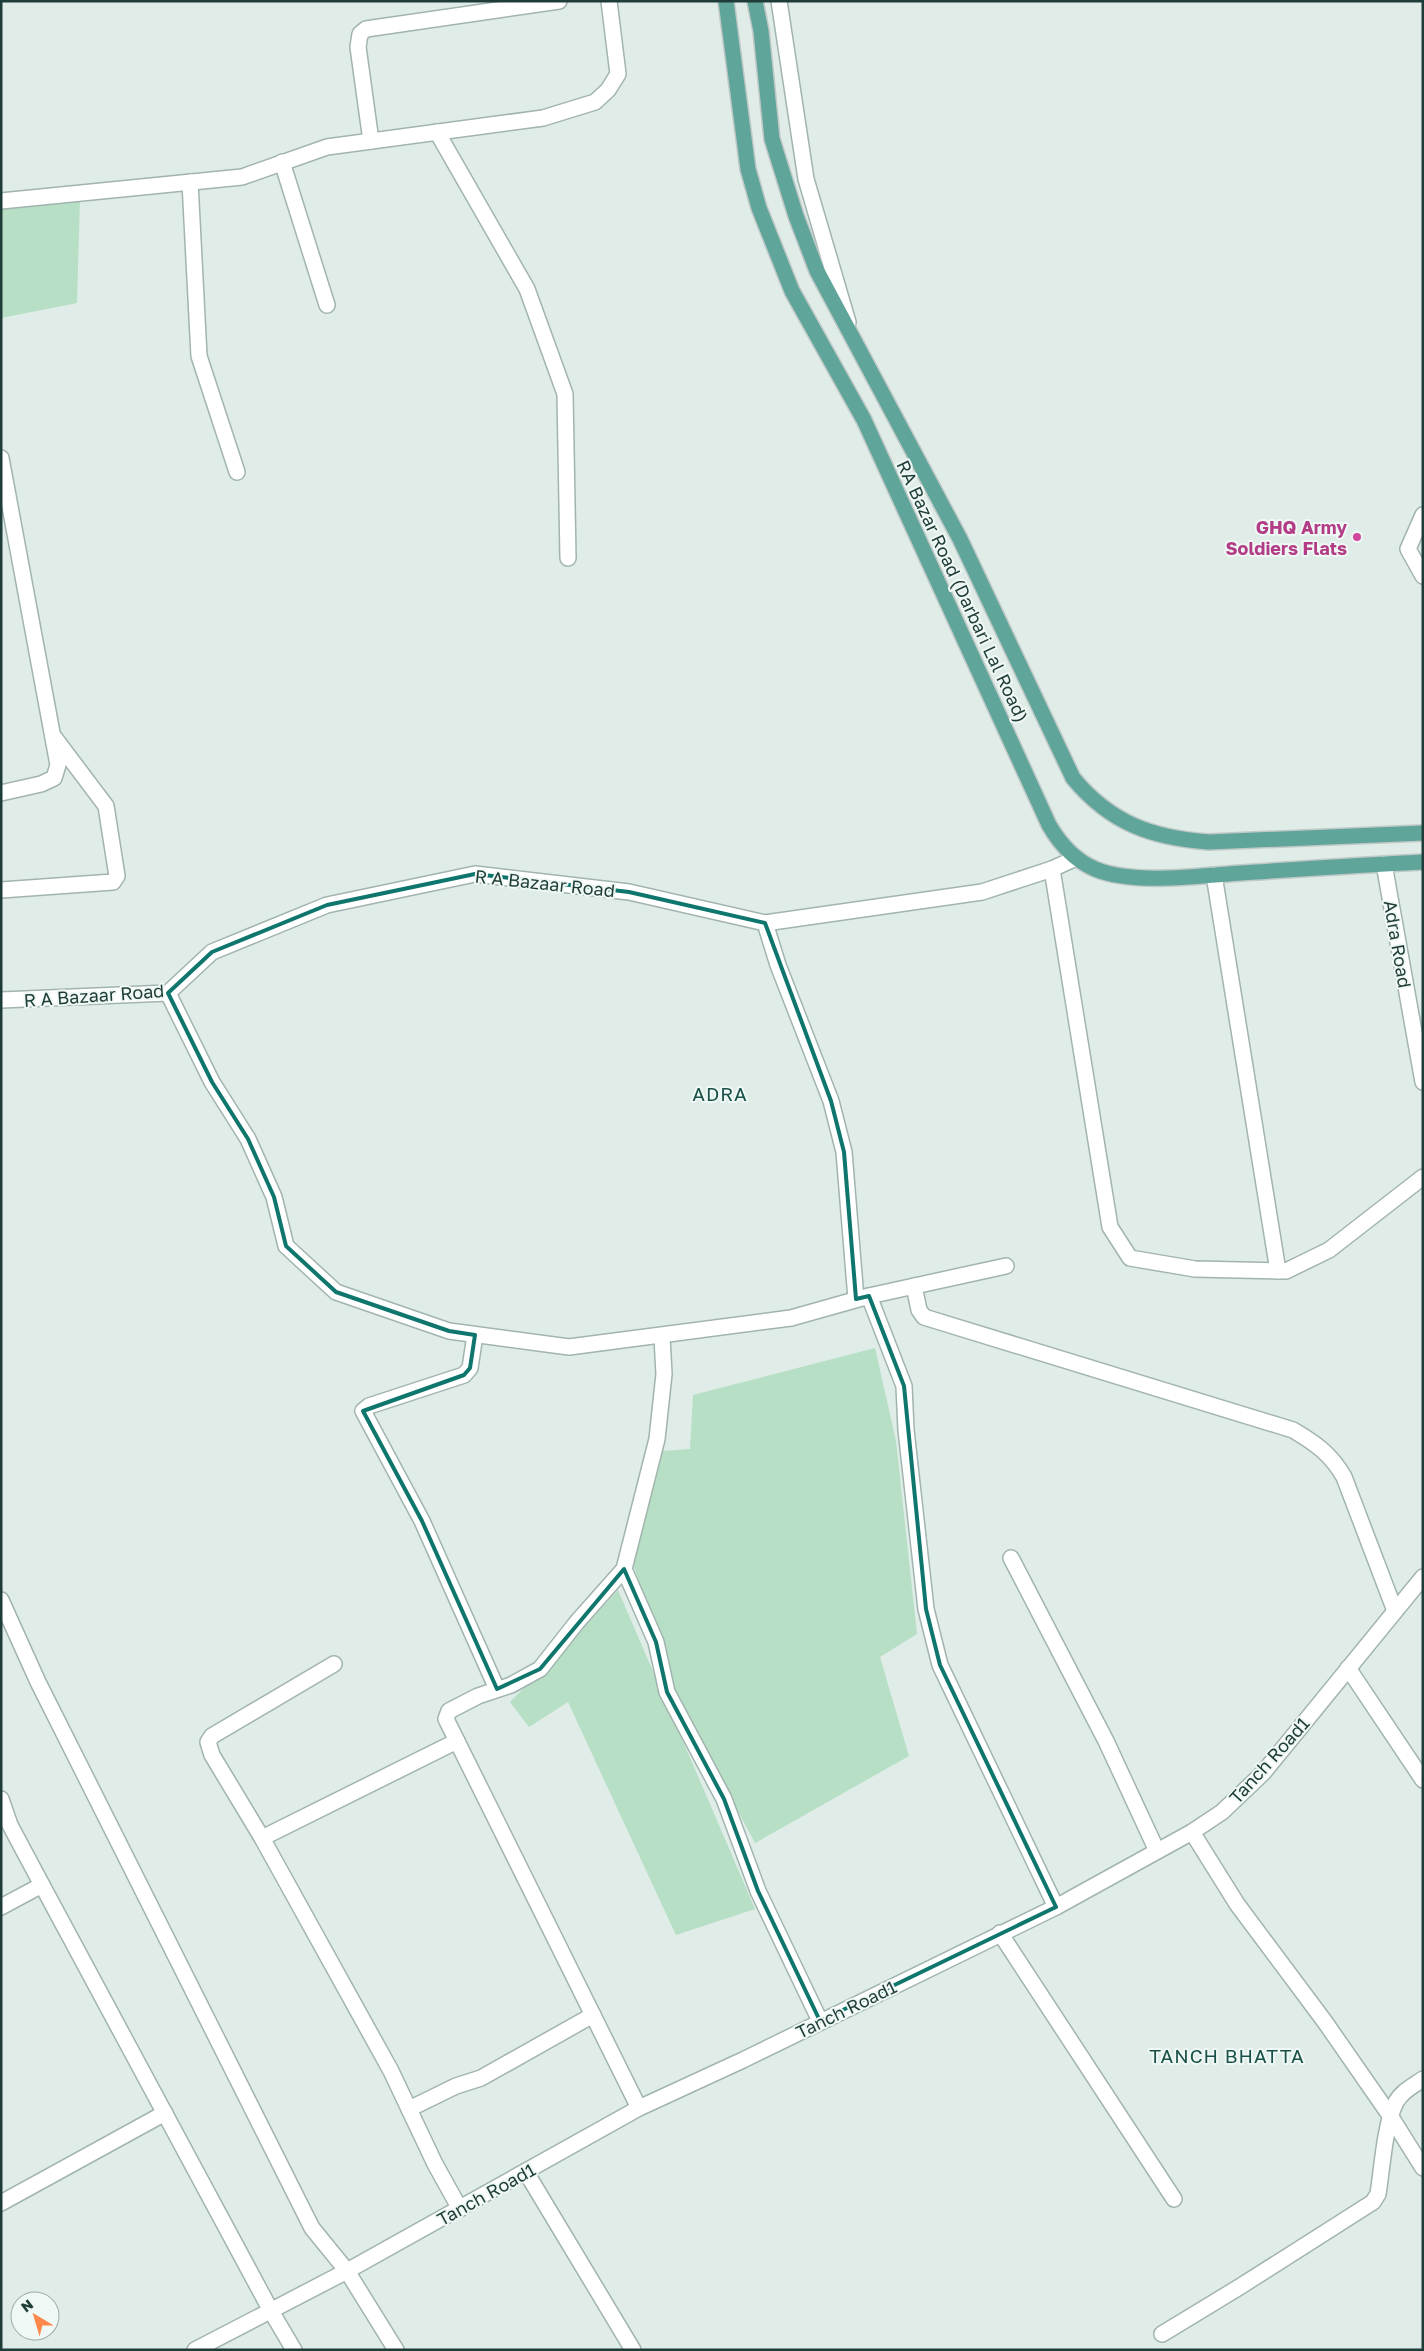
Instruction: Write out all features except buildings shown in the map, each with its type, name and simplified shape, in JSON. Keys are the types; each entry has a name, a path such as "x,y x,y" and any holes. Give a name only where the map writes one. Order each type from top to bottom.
{"main road":[{"name":"RA Bazar Road (Darbari Lal Road)","path":"726,1 748,169 759,208 792,291 864,420 1049,825 1060,844 1076,858 1094,869 1117,875 1166,877 1214,875 1423,862"},
{"name":"RA Bazar Road (Darbari Lal Road)","path":"755,1 761,31 772,139 796,216 817,271 960,538 1073,778 1099,807 1144,830 1175,839 1209,842 1423,833"}],"street":[{"path":"371,141 358,47 360,34 366,29 559,1"},
{"path":"1,201 242,177 327,147 543,118 595,102 608,90 618,74 609,1"},
{"path":"779,1 806,180 850,331"},
{"path":"436,132 527,288 565,394 568,558"},
{"path":"282,162 327,305"},
{"path":"190,182 199,356 236,472"},
{"path":"1,458 58,765 54,778 41,784 1,792"},
{"path":"1423,515 1408,549 1423,576"},
{"path":"1,890 113,882 117,876 106,806 52,734"},
{"name":"R A Bazaar Road","path":"1,1000 168,994 212,952 327,905 475,874 629,892 765,923 982,892 1052,869 1076,858"},
{"name":"Adra Road","path":"1384,864 1423,1082"},
{"path":"1052,869 1110,1227 1130,1258 1195,1269 1286,1271 1329,1250 1423,1178"},
{"path":"1214,875 1278,1271"},
{"path":"765,923 778,965 831,1101 844,1152 863,1298 904,1386 906,1430 926,1610 940,1665 1056,1907"},
{"path":"168,994 212,1082 248,1139 274,1197 286,1246 336,1292 449,1331 569,1348 792,1318 863,1298 1006,1266"},
{"path":"914,1286 919,1310 924,1317 1293,1430 1319,1445 1335,1461 1344,1477 1394,1611"},
{"path":"475,1335 470,1368 464,1375 369,1406 363,1411 422,1521 497,1689"},
{"path":"639,2108 446,1720 449,1711 540,1669 577,1622 624,1569 656,1439 664,1374 662,1337"},
{"path":"1011,1558 1106,1740 1157,1851"},
{"path":"624,1569 656,1642 667,1692 724,1799 758,1891 820,2021"},
{"name":"Tanch Road1","path":"196,2350 347,2271 639,2108 743,2060 1056,1907 1192,1832 1222,1812 1263,1773 1423,1577"},
{"path":"1,1600 38,1682 312,2228 347,2271 396,2350"},
{"path":"334,1664 212,1736 208,1742 212,1755 262,1838 390,2071 460,2209"},
{"path":"1348,1668 1423,1780"},
{"path":"262,1838 457,1741"},
{"path":"1,1799 10,1824 42,1885 271,2311 294,2350"},
{"path":"1192,1832 1237,1904 1326,2022 1391,2117 1423,2168"},
{"path":"1,1908 42,1885"},
{"path":"1000,1934 1174,2199"},
{"path":"409,2109 456,2086 481,2078 593,2016"},
{"path":"1162,2334 1373,2202 1378,2194 1391,2117 1396,2101 1405,2091 1423,2080"},
{"path":"3,2199 165,2113"},
{"path":"526,2172 633,2350"}],"highlighted area":[{"path":"475,874 629,892 765,923 831,1101 844,1152 856,1299 869,1296 904,1386 926,1609 940,1665 1056,1907 820,2021 758,1891 724,1799 667,1692 656,1642 624,1569 540,1669 497,1689 422,1521 363,1411 464,1375 470,1368 475,1335 449,1331 336,1292 286,1246 274,1197 248,1139 212,1082 168,993 212,952 327,905"}],"green space":[{"path":"80,199 77,303 1,318 1,208"},
{"path":"875,1348 896,1441 917,1634 880,1657 909,1756 755,1843 673,1689 633,1563 662,1451 690,1449 693,1395"},
{"path":"618,1590 755,1909 676,1935 568,1702 529,1727 510,1702"}],"place":[{"name":"GHQ Army Soldiers Flats","path":"1357,537"}],"district":[{"name":"ADRA","path":"720,1093"},
{"name":"TANCH BHATTA","path":"1227,2055"}]}
